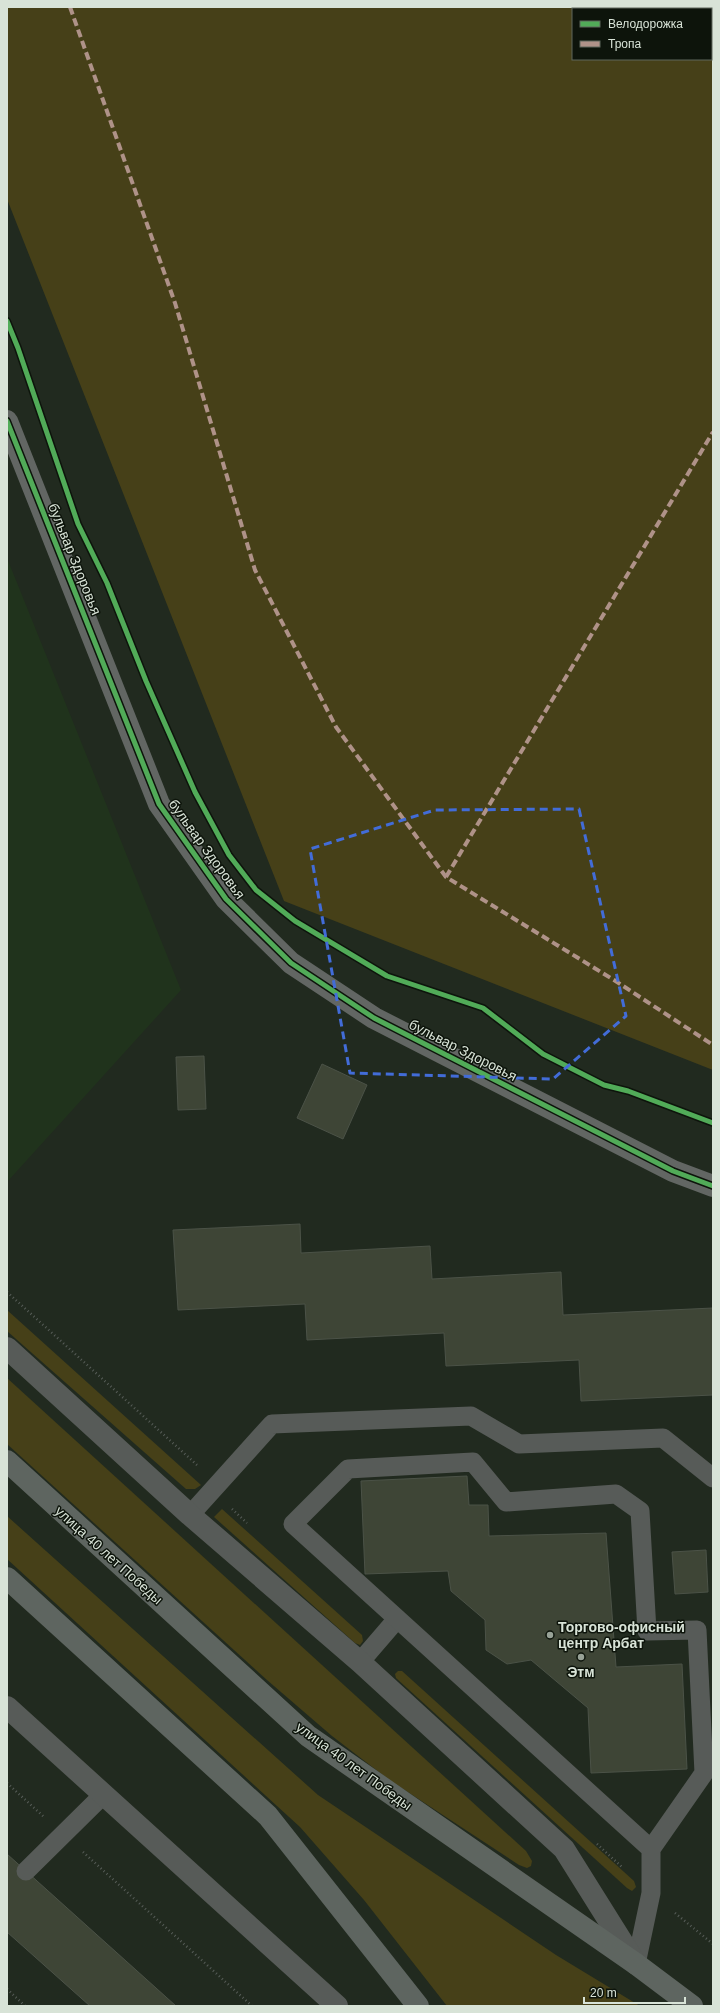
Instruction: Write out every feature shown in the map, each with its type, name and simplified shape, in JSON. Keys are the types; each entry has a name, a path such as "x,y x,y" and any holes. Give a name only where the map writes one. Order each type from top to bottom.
{"main road":[{"name":"улица 40 лет Победы","path":"7,1461 308,1736 636,1964 692,2006"},
{"path":"7,1578 268,1816 418,2006"}],"street":[{"name":"бульвар Здоровья","path":"7,421 159,804 226,899 291,963 374,1018 673,1171 713,1186"},
{"path":"7,1348 190,1515 360,1662 564,1849 636,1964"},
{"path":"7,1707 337,2006"}],"lane":[{"path":"190,1515 217,1483 272,1424 471,1416 519,1444 663,1438 713,1478"},
{"path":"636,1964 651,1893 651,1850 704,1773 697,1630 647,1631 640,1510 616,1494 506,1502 472,1462 348,1469 293,1524 651,1850"},
{"path":"360,1662 397,1619"},
{"path":"26,1871 103,1794"}],"path":[{"path":"7,1292 217,1483"},
{"path":"7,1783 252,2006"},
{"path":"7,1990 25,2006"}],"highlighted area":[{"path":"579,809 626,1016 553,1079 350,1073 310,849 435,810"}],"shaded area":[{"path":"7,7 713,7 713,1070 284,901 7,199"},
{"path":"7,558 181,990 7,1182"},
{"path":"7,1310 201,1485 195,1489 186,1489 7,1331"},
{"path":"7,1378 526,1851 532,1861 531,1866 527,1868 519,1865 388,1779 332,1736 267,1680 7,1444"},
{"path":"222,1509 362,1635 363,1641 360,1645 355,1643 214,1517"},
{"path":"7,1516 318,1795 556,1955 640,2006 447,2006 364,1900 300,1827 7,1559"},
{"path":"398,1671 402,1671 634,1881 636,1887 632,1891 627,1888 396,1678 395,1674"}],"building":[{"path":"204,1056 206,1109 178,1110 176,1057"},
{"path":"322,1064 367,1085 343,1139 297,1118"},
{"path":"300,1224 301,1253 430,1246 432,1279 561,1272 563,1315 713,1308 713,1395 581,1401 579,1360 446,1366 444,1333 307,1340 305,1304 178,1310 173,1230"},
{"name":"Торгово-офисный центр Арбат","path":"467,1476 469,1505 488,1505 489,1536 606,1533 616,1667 682,1664 687,1769 591,1773 588,1708 531,1660 507,1664 486,1650 485,1620 451,1591 448,1571 365,1574 361,1481"},
{"path":"706,1550 708,1592 675,1594 672,1552"},
{"path":"7,1854 176,2006 90,2006 7,1932"}],"marked path":[{"path":"70,7 175,303 255,570 336,727 446,877 614,980 713,1045"},
{"path":"446,877 713,432"}],"cycle path":[{"path":"7,321 18,348 78,524 107,583 146,681 195,792 229,855 256,890 295,921 387,976 483,1008 543,1054 604,1085 628,1091 713,1123"},
{"path":"7,421 159,804 226,899 291,963 374,1018 673,1171 713,1186"}],"place":[{"name":"Торгово-офисный центр Арбат","path":"550,1635"},
{"name":"Этм","path":"581,1657"}]}
